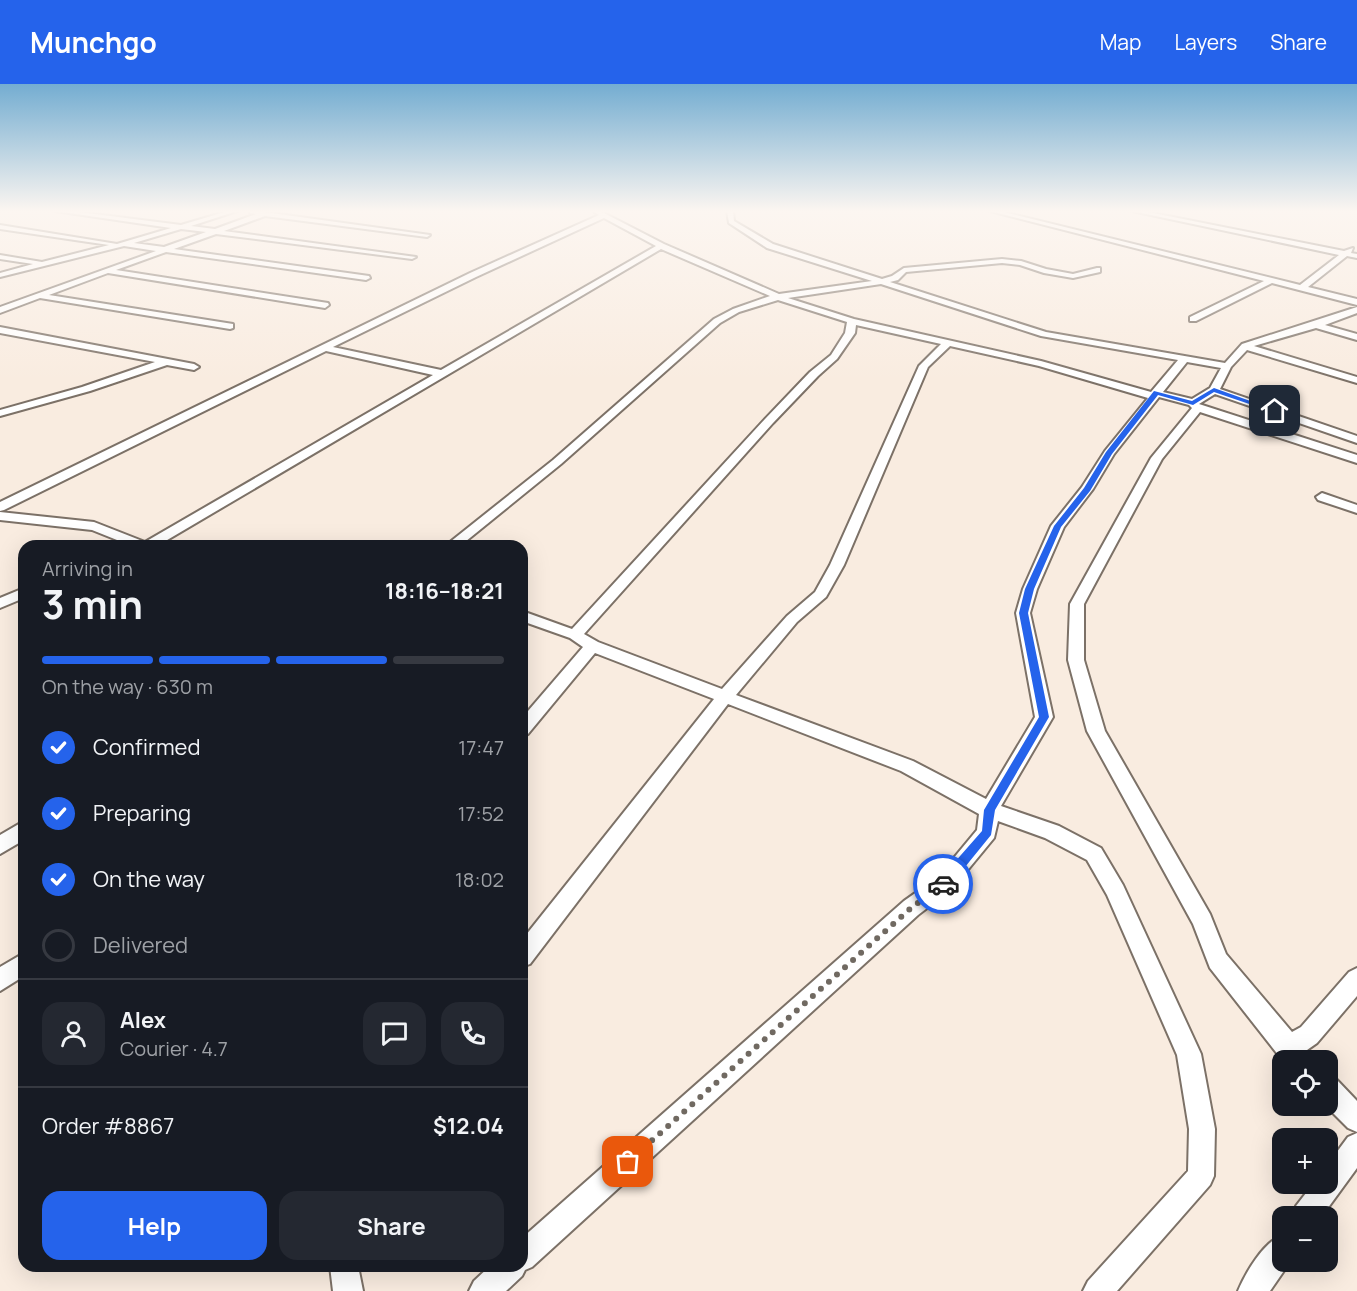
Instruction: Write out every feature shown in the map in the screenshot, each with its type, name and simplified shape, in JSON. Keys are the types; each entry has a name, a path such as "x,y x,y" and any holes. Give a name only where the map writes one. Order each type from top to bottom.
{"street":[{"path":"0,275 31,267"},
{"path":"0,310 116,267"},
{"path":"289,267 366,278"},
{"path":"0,507 489,267"},
{"path":"147,540 444,374 625,267"},
{"path":"712,267 788,301 852,321 1041,364 1155,394 1357,459"},
{"path":"836,267 1044,334 1227,366"},
{"path":"460,540 557,462 717,321 746,305 781,296 881,282 895,278 904,270 933,267"},
{"path":"1033,267 1073,276 1097,270"},
{"path":"1216,267 1357,302"},
{"path":"1302,288 1328,267"},
{"path":"106,271 325,305"},
{"path":"1193,319 1270,281"},
{"path":"40,296 230,326"},
{"path":"1291,1050 1218,961 1202,921 1096,731 1076,660 1077,604 1157,458 1195,406 1214,390 1227,366 1245,346 1357,310"},
{"path":"575,635 769,422 814,374 834,357 850,333 852,321"},
{"path":"1316,325 1357,338"},
{"path":"0,330 194,367"},
{"path":"528,949 724,698 792,620 821,594 837,565 924,366 948,343"},
{"path":"1245,346 1357,380"},
{"path":"324,348 444,374"},
{"path":"528,1252 911,908 945,883 987,832 989,810 1044,717 1023,613 1030,589 1058,526 1088,489 1109,453 1185,358"},
{"path":"0,400 5,411 86,389 165,362"},
{"path":"1214,390 1357,440"},
{"path":"1322,497 1357,509"},
{"path":"0,516 94,526 126,540"},
{"path":"0,526 21,517"},
{"path":"0,604 18,595"},
{"path":"528,618 575,635 592,646 724,698 907,766 989,810 1052,832 1094,854 1116,891 1189,1054 1202,1129 1201,1176 1098,1291"},
{"path":"528,723 592,646"},
{"path":"0,846 18,833"},
{"path":"0,980 18,967"},
{"path":"1297,1050 1357,979"},
{"path":"1338,1099 1357,1119"},
{"path":"1313,1206 1357,1146"},
{"path":"1253,1291 1272,1264"},
{"path":"345,1272 348,1291"},
{"path":"484,1291 505,1272"}],"way so far":[{"path":"628,1162 911,908 943,884"}],"route":[{"path":"943,884 987,832 989,810 1044,717 1023,613 1030,589 1058,526 1088,489 1109,453 1156,393 1193,403 1214,390 1275,411"}]}
